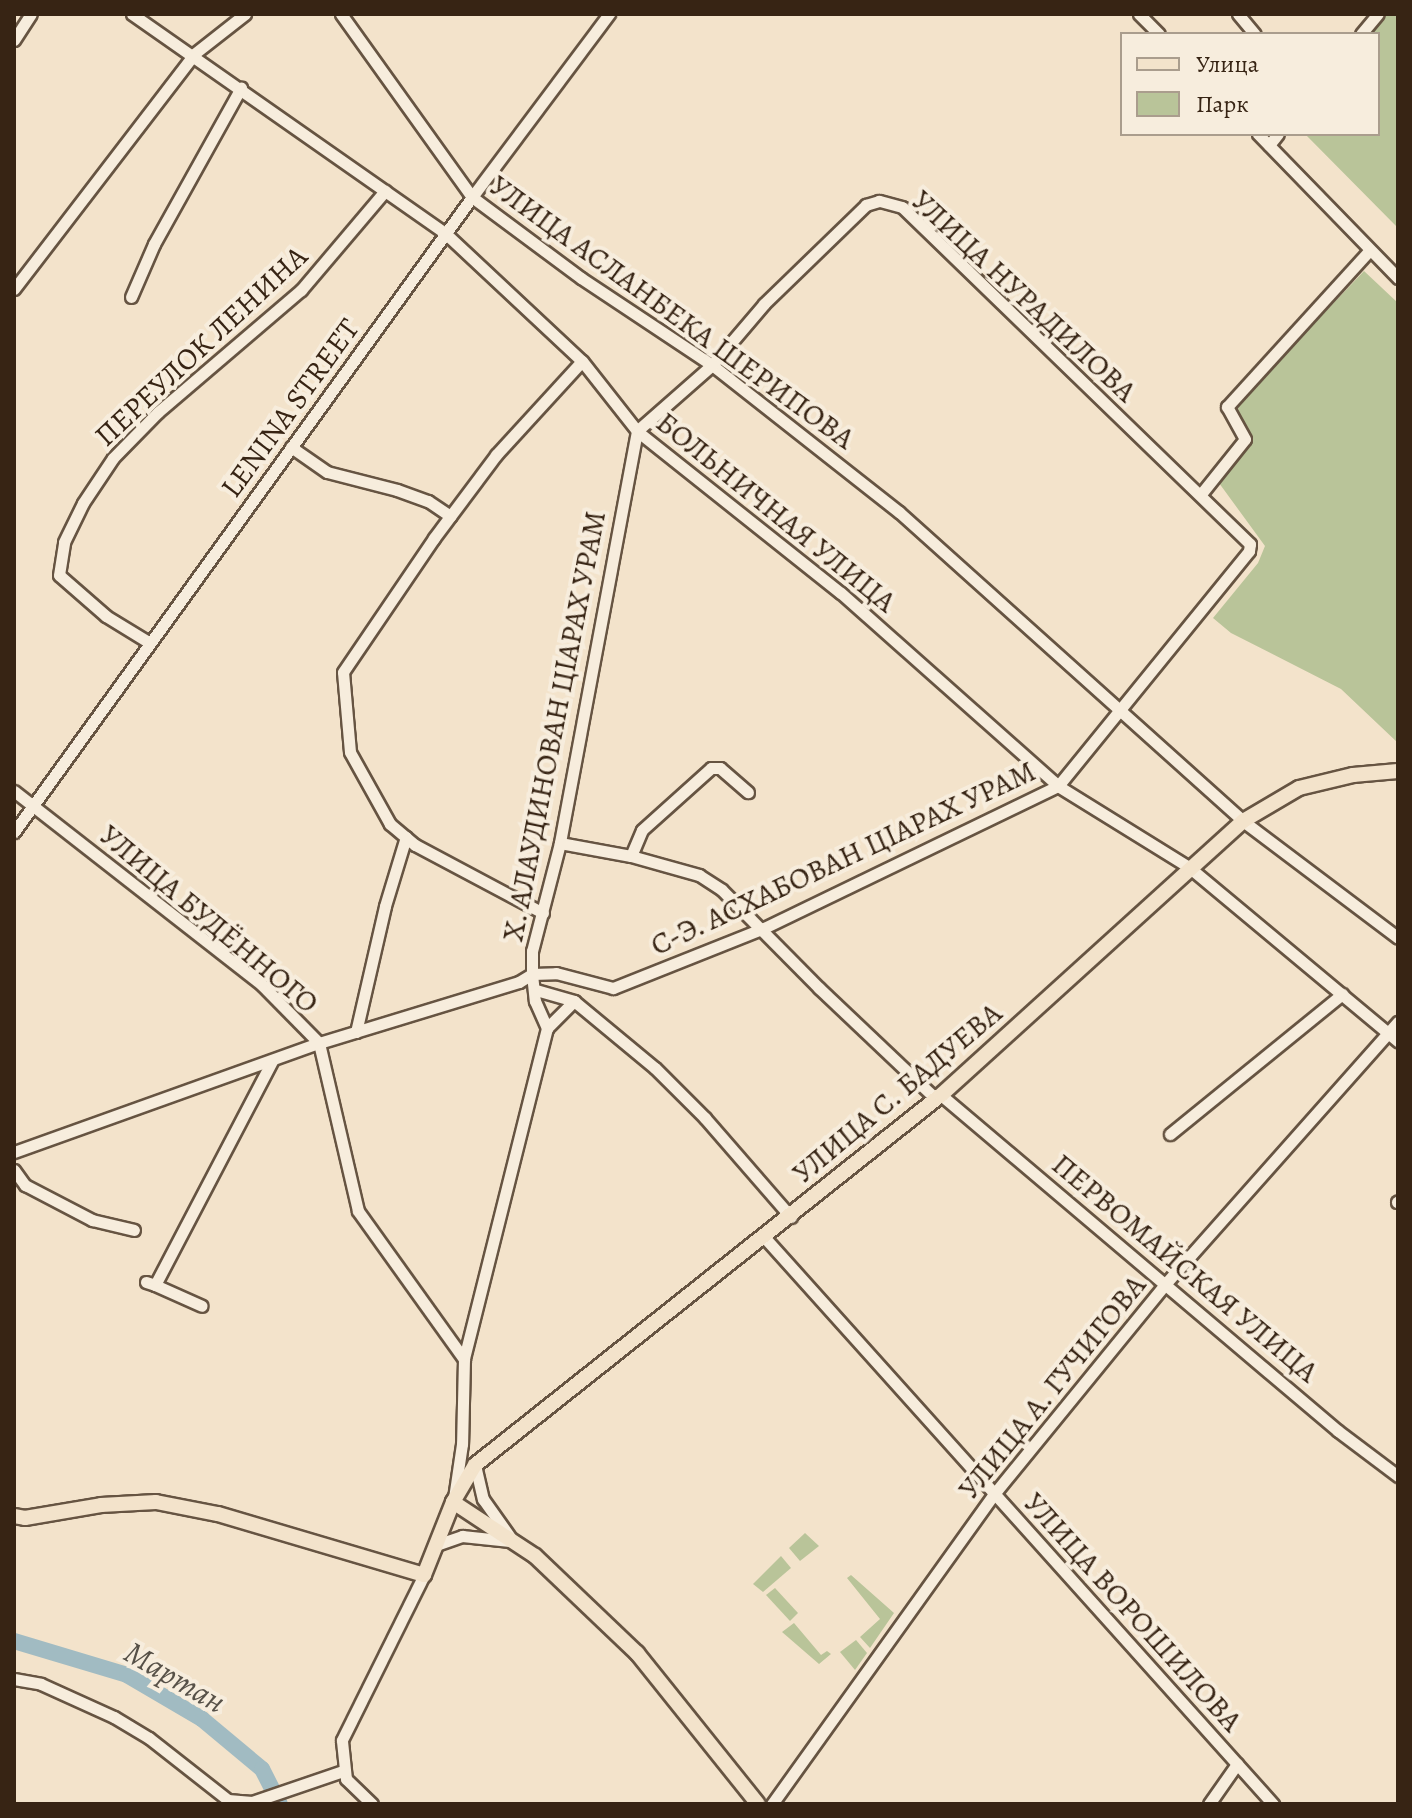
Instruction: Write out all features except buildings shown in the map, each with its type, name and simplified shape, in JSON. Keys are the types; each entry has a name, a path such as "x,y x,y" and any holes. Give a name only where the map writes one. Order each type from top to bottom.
{"main road":[{"name":"УЛИЦА С. БАДУЕВА","path":"424,1575 453,1502 475,1465 939,1097 1243,821 1299,788 1353,775 1398,771"},
{"path":"14,1516 25,1518 101,1505 156,1502 218,1514 424,1575"},
{"path":"453,1502 535,1556 637,1653 758,1804"}],"street":[{"path":"14,40 31,14"},
{"name":"БОЛЬНИЧНАЯ УЛИЦА","path":"132,14 194,54 445,233 582,361 637,431 841,593 1058,786 1190,868 1393,1037"},
{"path":"14,289 194,54 245,14"},
{"name":"УЛИЦА АСЛАНБЕКА ШЕРИПОВА","path":"341,14 472,197 581,278 712,365 899,512 1243,821 1398,938"},
{"name":"LENINA STREET","path":"14,832 445,233 609,14"},
{"path":"1139,14 1157,32"},
{"path":"1238,14 1253,32"},
{"path":"1363,32 1378,14"},
{"path":"131,297 154,244 241,88"},
{"path":"1260,136 1398,278"},
{"path":"1269,145 1276,136"},
{"name":"ПЕРЕУЛОК ЛЕНИНА","path":"150,643 106,616 59,575 64,542 83,503 113,458 158,412 301,290 385,191"},
{"name":"УЛИЦА НУРАДИЛОВА","path":"712,365 764,304 866,205 890,201 914,218 1201,494"},
{"path":"1201,494 1245,439 1227,407 1370,250"},
{"path":"543,913 406,837 390,824 350,752 343,672 450,516 496,455 582,361"},
{"path":"637,431 712,365"},
{"name":"Х. АЛАУДИНОВАН ЦIАРАХ УРАМ","path":"547,1028 535,1001 532,951 560,843 637,431"},
{"path":"291,447 327,472 428,501 450,516"},
{"name":"С-Э. АСХАБОВАН ЦIАРАХ УРАМ","path":"14,1152 319,1043 519,982 532,974 556,973 613,988 764,928 1058,786 1249,551 1250,544 1239,530 1201,494"},
{"path":"631,856 642,830 711,768 720,768 748,792"},
{"name":"УЛИЦА БУДЁННОГО","path":"14,791 262,985 319,1043 358,1211 464,1359"},
{"path":"356,1032 385,906 406,837"},
{"name":"ПЕРВОМАЙСКАЯ УЛИЦА","path":"560,843 631,856 699,875 722,890 764,928 819,988 939,1097 1167,1282 1338,1431 1398,1476"},
{"path":"536,990 574,1001 655,1068 705,1118 791,1217"},
{"path":"1170,1134 1342,994"},
{"path":"453,1502 462,1444 464,1359 547,1028 574,1001"},
{"name":"УЛИЦА А. ГУЧИГОВА","path":"772,1804 994,1494 1167,1282 1393,1037 1398,1022"},
{"path":"202,1306 151,1284 272,1061"},
{"path":"14,1170 25,1185 92,1220 134,1230"},
{"name":"УЛИЦА ВОРОШИЛОВА","path":"765,1238 1273,1804"},
{"path":"475,1465 483,1499 512,1541"},
{"path":"436,1545 462,1536 512,1541"},
{"path":"372,1804 346,1779 342,1740 424,1575"},
{"path":"14,1679 41,1684 114,1717 149,1738 228,1800 252,1802 343,1771"},
{"path":"1209,1804 1237,1764"}],"green space":[{"path":"1386,14 1398,14 1398,228 1307,136 1380,136 1380,32 1371,32"},
{"path":"1364,271 1398,303 1398,743 1341,689 1231,633 1213,618 1258,563 1265,546 1219,483 1252,437 1234,408"},
{"path":"805,1533 819,1546 800,1561 789,1548"},
{"path":"781,1556 791,1568 763,1592 753,1584"},
{"path":"851,1575 894,1613 870,1648 860,1637 880,1619 847,1578"},
{"path":"775,1588 798,1613 790,1621 766,1595"},
{"path":"794,1623 821,1655 827,1651 831,1654 819,1664 782,1632"},
{"path":"856,1640 867,1653 855,1670 840,1652"}],"waterway":[{"name":"Мартан","path":"14,1641 127,1675 202,1719 262,1769 280,1804"}]}
